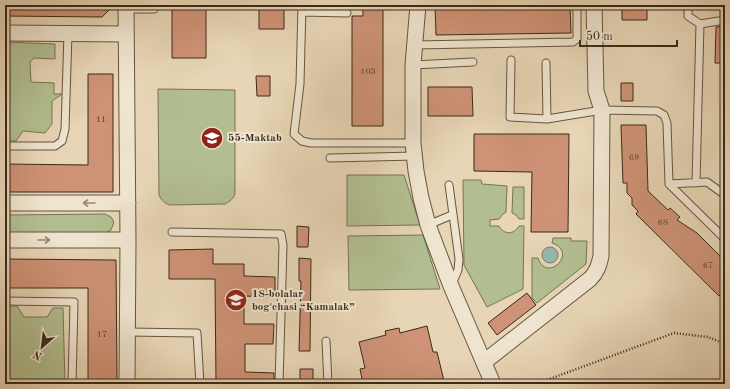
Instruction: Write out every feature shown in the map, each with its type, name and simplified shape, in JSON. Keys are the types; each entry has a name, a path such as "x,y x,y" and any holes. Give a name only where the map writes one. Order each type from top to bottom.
{"street":[{"path":"418,5 413,65 414,149 421,198 428,225 451,286 493,384"},
{"path":"484,362 596,273 601,256 602,110 596,91 594,5"},
{"path":"126,7 128,203 127,384"},
{"path":"5,33 126,34"},
{"path":"5,203 128,203"},
{"path":"5,240 128,240"}],"lane":[{"path":"415,45 573,42 577,39 577,5"},
{"path":"688,5 688,16 700,24 725,20"},
{"path":"126,7 154,8"},
{"path":"348,13 302,9 300,84 294,134 302,141 311,143 414,149"},
{"path":"696,183 700,24"},
{"path":"5,146 55,146 62,141 65,129 68,33"},
{"path":"511,60 510,117 547,119 602,110 657,111 664,115 667,123 669,184 725,239"},
{"path":"413,65 473,62"},
{"path":"546,62 547,119"},
{"path":"330,158 414,149"},
{"path":"669,184 707,182 725,195"},
{"path":"449,184 459,259 458,270 451,286"},
{"path":"428,225 452,215"},
{"path":"172,232 281,234 283,245 279,384"},
{"path":"5,301 74,302 72,384"},
{"path":"128,332 197,333 200,384"},
{"path":"326,341 328,384"}],"path":[{"path":"536,384 674,333 708,337 725,344"}],"green space":[{"path":"5,42 55,44 55,59 34,58 30,62 31,82 54,83 54,94 62,94 52,101 52,124 45,133 23,131 16,141 5,141"},
{"path":"158,89 235,90 235,193 230,201 225,204 170,205 163,202 159,195"},
{"path":"347,175 404,175 420,225 347,226"},
{"path":"463,180 481,180 482,184 507,186 506,212 499,219 490,220 490,226 499,226 501,229 509,233 517,229 519,226 524,226 523,289 487,307 464,265"},
{"path":"513,187 524,187 524,219 519,219 512,213"},
{"path":"105,214 111,217 114,222 111,230 105,233 5,234 5,215"},
{"path":"423,235 440,289 349,290 348,236"},
{"path":"553,238 571,238 571,241 587,241 586,264 537,303 532,298 532,258 538,258 542,265 548,268 554,267 558,264 562,259 562,253 560,247 552,243"},
{"path":"5,306 17,306 24,317 47,317 53,308 63,308 65,384 5,384"}],"water":[{"path":"547,247 553,247 558,252 556,261 553,263 547,263 542,258 542,252"}],"building":[{"path":"5,5 114,5 102,17 5,16"},
{"path":"172,5 206,5 206,58 172,58"},
{"path":"259,5 284,5 284,29 259,29"},
{"path":"363,5 383,5 383,126 352,126 352,16 363,16"},
{"path":"435,5 570,5 571,33 436,35"},
{"path":"626,5 647,5 647,20 622,20 622,8 626,8"},
{"path":"725,26 725,63 715,63 716,27"},
{"path":"88,74 113,74 113,192 5,192 5,164 88,165"},
{"path":"256,76 270,76 270,96 257,96"},
{"path":"621,83 633,83 633,101 621,101"},
{"path":"428,87 472,87 473,116 428,116"},
{"path":"621,125 646,125 648,191 668,210 670,208 680,217 677,220 697,233 725,261 725,290 719,296 636,214 638,211 632,205 632,198 627,193 627,183 623,183"},
{"path":"474,134 569,134 568,232 531,232 532,172 474,171"},
{"path":"297,226 309,227 308,247 297,247"},
{"path":"213,249 213,264 244,264 244,276 275,277 275,297 244,296 244,324 274,324 273,344 245,344 245,372 274,373 274,384 216,384 215,279 169,279 169,250"},
{"path":"299,258 311,259 310,351 299,351 301,281 299,281"},
{"path":"5,259 116,260 117,381 88,380 88,288 5,288"},
{"path":"527,293 536,305 497,335 488,323"},
{"path":"427,326 433,352 437,352 444,381 439,382 440,384 363,384 360,369 365,368 359,342 386,335 385,331 399,328 400,333"},
{"path":"300,369 313,369 313,384 300,384"}],"place":[{"name":"55-Maktab","path":"212,138"},
{"name":"18-bolalar bog'chasi “Kamalak”","path":"236,300"}]}
